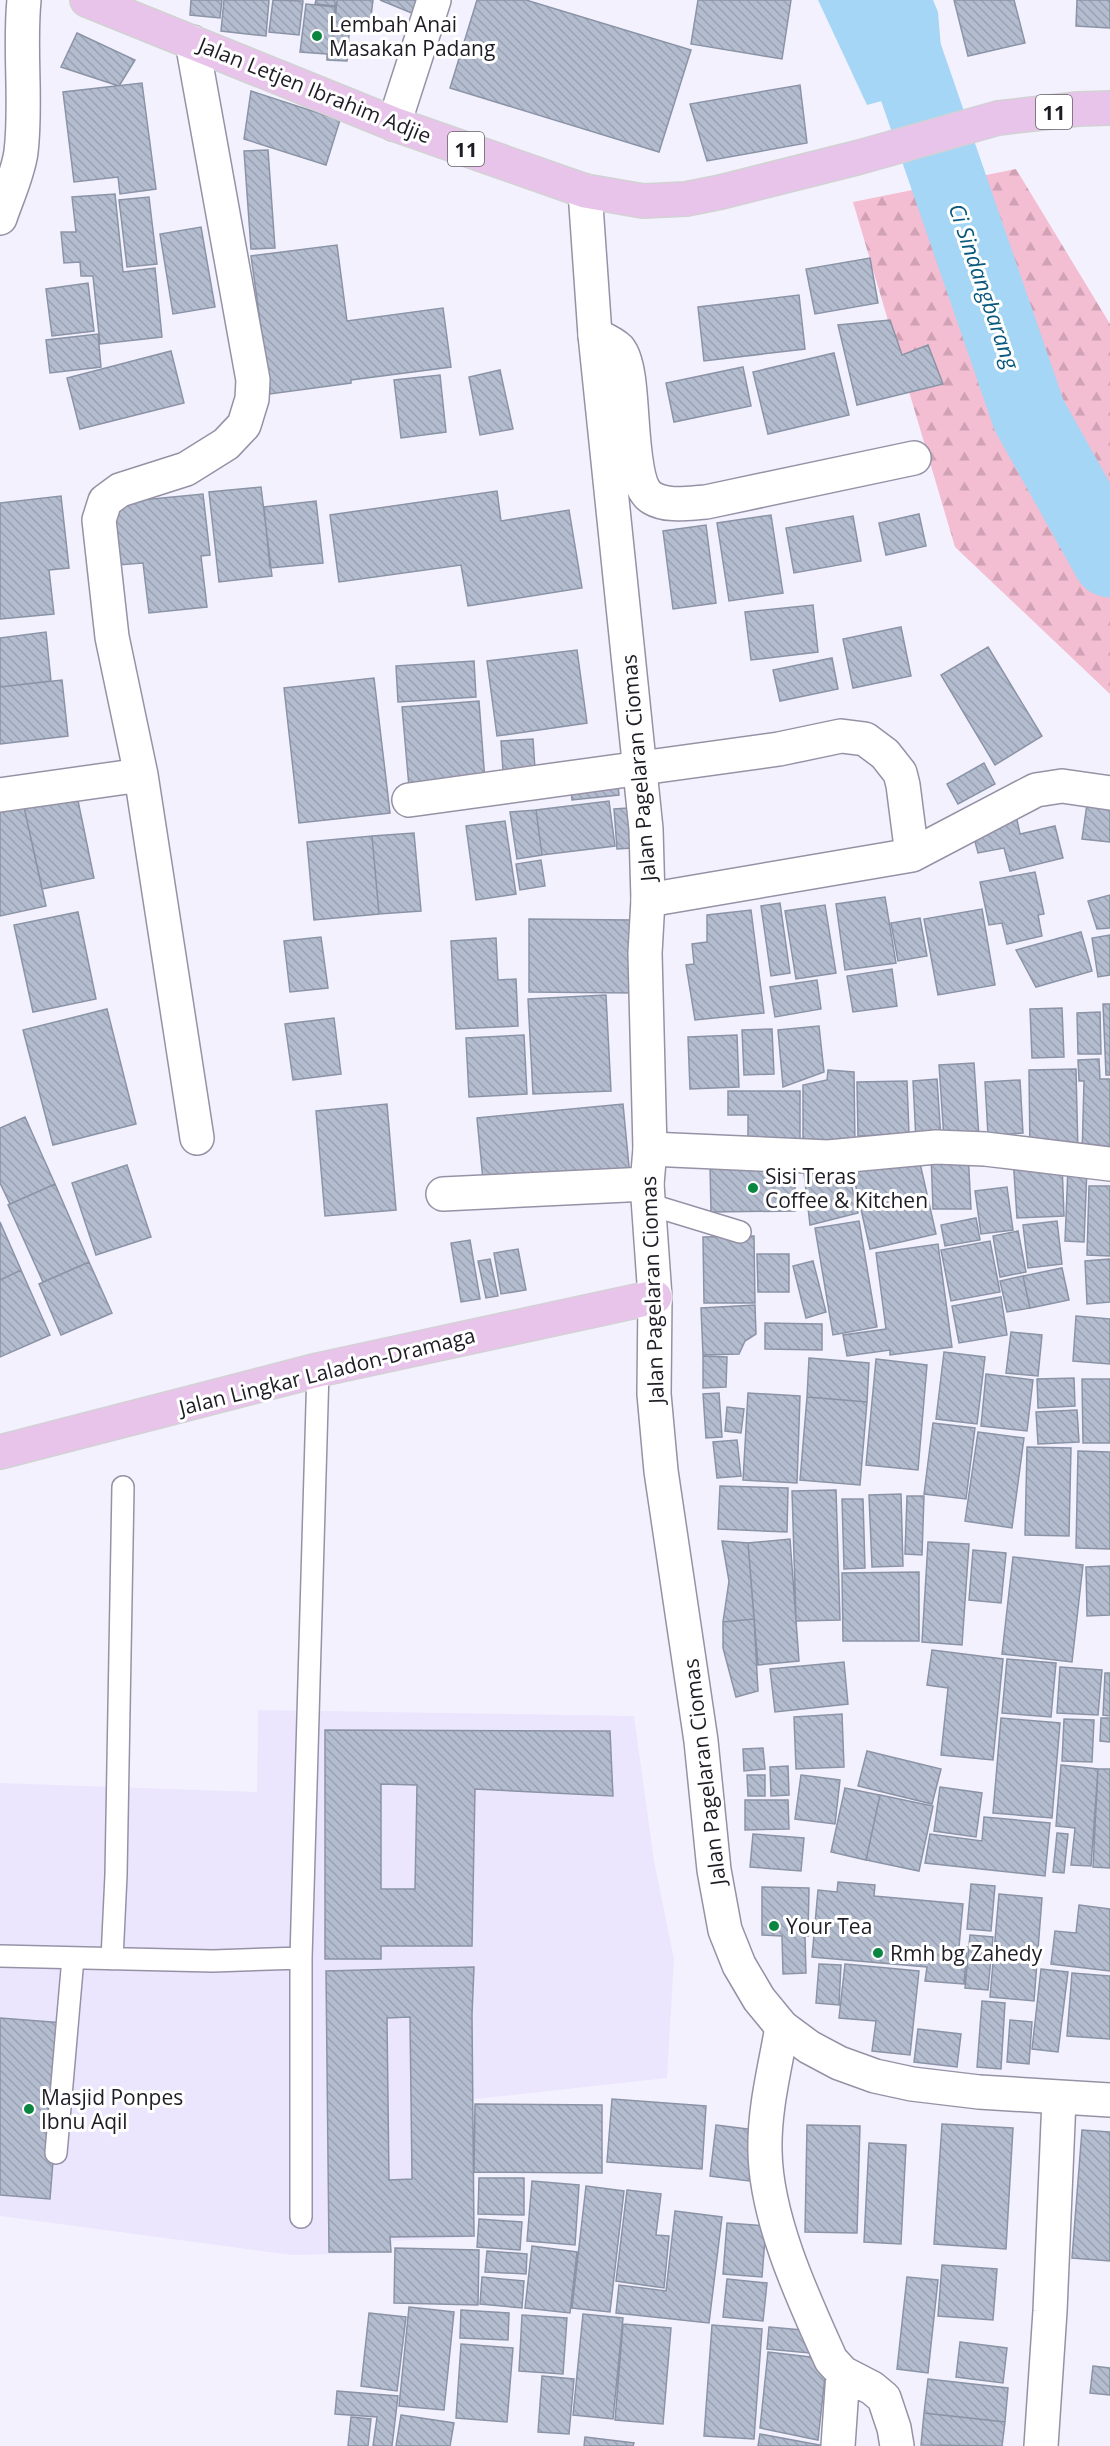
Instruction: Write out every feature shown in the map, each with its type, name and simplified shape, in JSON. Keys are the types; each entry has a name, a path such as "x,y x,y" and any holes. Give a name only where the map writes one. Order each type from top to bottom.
{"main road":[{"name":"Jalan Letjen Ibrahim Adjie","path":"87,0 394,124 585,191 643,201 686,198 860,157 998,118 1078,109 1110,108"},
{"name":"Jalan Lingkar Laladon-Dramaga","path":"0,1452 318,1371 655,1297"}],"street":[{"path":"0,218 20,155 23,122 22,23 24,0"},
{"path":"394,124 434,0"},
{"path":"192,42 253,380 252,399 244,425 226,444 186,469 120,490 105,501 99,520 112,637 141,775 197,1138"},
{"name":"Jalan Pagelaran Ciomas","path":"585,191 595,335 646,829 648,900 645,953 650,1149 648,1194 655,1297 654,1394 661,1471 701,1741 714,1870 725,1930 739,1965 759,1999 782,2027 809,2048 839,2063 875,2076 979,2092 1059,2099 1110,2100"},
{"path":"595,335 612,343 620,350 628,377 632,430 639,472 646,495 654,500 674,504 706,502 914,458"},
{"path":"409,800 779,749 841,736 865,739 885,754 900,773 912,855"},
{"path":"0,795 141,775"},
{"path":"648,900 912,855 1036,790 1062,786 1110,793"},
{"path":"650,1149 828,1157 946,1147 985,1149 1110,1164"},
{"path":"443,1194 648,1194"},
{"path":"782,2027 766,2116 767,2180 774,2217 816,2328 831,2360 843,2373 872,2388 884,2398 894,2428 897,2446"},
{"path":"1041,2446 1050,2311 1059,2099"},
{"path":"838,2446 843,2373"}],"lane":[{"path":"648,1194 740,1232"},
{"path":"301,2217 301,1958 318,1371"},
{"path":"112,1959 116,1875 123,1487"},
{"path":"0,1956 213,1961 301,1958"},
{"path":"56,2153 73,1958"}],"shaded area":[{"path":"258,1710 634,1716 654,1861 674,1959 667,2078 475,2099 473,2105 475,2237 392,2241 391,2253 292,2255 0,2216 0,1783 257,1792"}],"green space":[{"path":"1016,169 1110,324 1110,694 955,547 853,202"}],"water":[{"path":"818,0 933,0 938,12 944,84 867,105"}],"building":[{"path":"191,0 222,0 220,18 190,15"},
{"path":"224,0 269,0 266,36 221,31"},
{"path":"273,0 303,1 299,35 269,32"},
{"path":"316,0 335,0 335,6 315,4"},
{"path":"337,0 373,0 369,33 334,29"},
{"path":"380,0 426,0 419,16"},
{"path":"477,0 526,0 691,50 659,152 450,88"},
{"path":"698,0 791,0 782,59 691,44"},
{"path":"954,0 1014,0 1025,43 968,56"},
{"path":"1077,0 1110,0 1110,28 1076,26"},
{"path":"306,4 335,7 332,33 349,35 347,61 327,60 327,54 300,52"},
{"path":"77,33 135,60 119,86 61,67"},
{"path":"142,83 156,189 120,194 118,177 74,182 63,92"},
{"path":"800,85 807,143 707,161 690,104"},
{"path":"251,91 340,120 326,165 244,139"},
{"path":"268,150 275,248 251,249 244,151"},
{"path":"115,194 123,272 155,268 162,337 100,344 93,276 81,276 80,262 64,263 61,232 76,232 72,197"},
{"path":"149,197 157,264 127,267 119,200"},
{"path":"201,227 215,307 173,314 160,234"},
{"path":"337,245 347,321 443,308 451,367 351,380 351,383 270,394 251,256"},
{"path":"870,258 878,303 815,314 806,269"},
{"path":"88,283 94,331 52,336 46,289"},
{"path":"799,295 805,349 704,361 698,307"},
{"path":"890,320 902,355 928,345 943,384 857,405 838,325"},
{"path":"98,334 101,367 50,373 46,340"},
{"path":"171,351 184,403 80,429 67,378"},
{"path":"834,353 849,415 768,434 753,372"},
{"path":"743,367 751,406 674,422 666,383"},
{"path":"500,370 513,429 480,435 469,377"},
{"path":"440,375 446,432 401,438 394,380"},
{"path":"261,487 272,576 219,582 209,492"},
{"path":"497,491 501,521 569,510 582,588 468,606 461,565 339,582 330,515"},
{"path":"203,494 210,555 201,556 207,607 149,613 143,563 118,565 111,503"},
{"path":"61,496 69,568 49,570 54,614 0,619 0,503"},
{"path":"316,501 323,563 270,568 264,507"},
{"path":"919,514 926,546 886,555 879,523"},
{"path":"771,515 783,593 729,601 717,523"},
{"path":"853,516 861,561 794,573 786,528"},
{"path":"706,525 716,603 673,609 663,531"},
{"path":"813,605 818,652 751,660 745,612"},
{"path":"901,627 911,676 853,688 843,639"},
{"path":"46,632 51,681 0,687 0,638"},
{"path":"988,647 1042,736 995,765 941,675"},
{"path":"577,650 587,723 497,736 487,661"},
{"path":"832,658 838,689 780,701 773,670"},
{"path":"474,661 476,697 398,702 396,666"},
{"path":"374,678 390,813 299,823 284,688"},
{"path":"62,680 68,736 0,744 0,687"},
{"path":"479,701 485,781 409,787 402,707"},
{"path":"533,739 535,769 503,771 501,741"},
{"path":"984,763 995,784 958,804 947,784"},
{"path":"617,774 619,795 572,800 570,780"},
{"path":"77,796 94,878 42,889 24,807"},
{"path":"0,798 24,807 46,906 0,916"},
{"path":"609,801 615,846 542,855 536,810"},
{"path":"1087,804 1110,807 1110,842 1082,839"},
{"path":"628,808 632,848 617,849 614,809"},
{"path":"536,810 542,855 517,859 510,812"},
{"path":"1017,820 1020,834 1055,826 1063,858 1010,871 1004,848 978,853 972,830"},
{"path":"505,821 516,894 476,900 466,826"},
{"path":"414,833 421,911 379,914 372,836"},
{"path":"372,836 379,914 314,920 307,842"},
{"path":"541,860 545,886 520,890 516,864"},
{"path":"1035,872 1044,914 1038,915 1042,936 1007,944 1002,923 989,925 980,882"},
{"path":"1110,895 1110,928 1097,929 1088,901"},
{"path":"885,897 896,963 845,970 836,904"},
{"path":"780,903 790,973 771,976 761,906"},
{"path":"825,905 836,973 796,979 785,911"},
{"path":"982,909 995,985 938,995 924,919"},
{"path":"751,910 764,1013 695,1020 686,965 694,964 692,944 707,942 707,915"},
{"path":"78,912 96,999 33,1012 14,925"},
{"path":"920,918 927,956 898,961 891,923"},
{"path":"529,919 634,920 634,993 529,992"},
{"path":"1081,932 1092,971 1036,987 1016,950"},
{"path":"1110,935 1110,975 1098,977 1092,938"},
{"path":"321,937 328,988 290,992 284,941"},
{"path":"496,938 498,980 516,979 518,1026 456,1029 451,941"},
{"path":"892,969 897,1006 853,1012 847,976"},
{"path":"817,980 821,1009 775,1017 770,987"},
{"path":"606,995 611,1091 533,1094 528,999"},
{"path":"1103,1004 1110,1004 1110,1075 1106,1075"},
{"path":"1062,1008 1064,1057 1032,1058 1030,1009"},
{"path":"107,1009 136,1124 53,1145 23,1030"},
{"path":"1100,1012 1101,1054 1078,1054 1077,1013"},
{"path":"334,1018 341,1074 293,1080 285,1024"},
{"path":"819,1026 824,1072 783,1087 778,1030"},
{"path":"772,1029 774,1074 744,1075 742,1030"},
{"path":"524,1035 527,1094 469,1097 466,1038"},
{"path":"737,1035 739,1087 690,1089 688,1037"},
{"path":"1099,1059 1100,1079 1110,1079 1110,1157 1082,1157 1084,1081 1079,1081 1078,1060"},
{"path":"974,1063 979,1137 944,1139 939,1065"},
{"path":"1076,1069 1078,1153 1030,1154 1029,1070"},
{"path":"828,1070 854,1072 855,1146 803,1149 803,1085 827,1080"},
{"path":"937,1079 941,1139 916,1141 913,1081"},
{"path":"1020,1080 1023,1133 988,1136 985,1082"},
{"path":"907,1081 909,1134 858,1136 857,1082"},
{"path":"728,1091 800,1091 800,1146 748,1146 748,1115 728,1115"},
{"path":"387,1104 396,1210 325,1216 316,1111"},
{"path":"623,1104 630,1177 484,1191 477,1118"},
{"path":"25,1117 55,1184 10,1204 0,1183 0,1128"},
{"path":"917,1150 936,1234 870,1249 851,1165"},
{"path":"968,1152 971,1209 933,1209 931,1154"},
{"path":"845,1157 858,1213 810,1225 803,1164"},
{"path":"1013,1157 1062,1164 1064,1216 1017,1218"},
{"path":"127,1165 151,1237 96,1255 72,1183"},
{"name":"Sisi Teras Coffee & Kitchen","path":"710,1165 795,1165 795,1211 711,1212"},
{"path":"1068,1167 1087,1168 1084,1242 1065,1241"},
{"path":"55,1184 89,1262 43,1282 8,1205"},
{"path":"1089,1186 1110,1186 1110,1256 1087,1255"},
{"path":"1007,1187 1013,1230 981,1234 975,1191"},
{"path":"976,1218 980,1240 945,1246 941,1225"},
{"path":"859,1221 877,1327 833,1335 815,1228"},
{"path":"1057,1221 1062,1264 1028,1268 1023,1225"},
{"path":"0,1222 21,1270 0,1280"},
{"path":"1018,1231 1026,1272 1000,1277 993,1236"},
{"path":"754,1236 755,1303 704,1303 703,1237"},
{"path":"470,1240 480,1299 461,1302 451,1243"},
{"path":"990,1241 1000,1292 951,1301 941,1250"},
{"path":"938,1244 952,1347 890,1355 890,1350 847,1356 843,1335 886,1329 876,1253"},
{"path":"518,1249 526,1290 501,1294 494,1253"},
{"path":"757,1254 789,1254 789,1292 758,1292"},
{"path":"490,1259 498,1296 486,1298 478,1261"},
{"path":"1110,1259 1110,1302 1087,1304 1085,1261"},
{"path":"813,1261 826,1312 806,1318 793,1266"},
{"path":"89,1262 112,1313 61,1335 39,1284"},
{"path":"1062,1268 1069,1300 1030,1308 1023,1276"},
{"path":"21,1270 50,1335 0,1357 0,1280"},
{"path":"1023,1276 1030,1308 1007,1312 1000,1281"},
{"path":"1001,1297 1007,1335 959,1343 952,1306"},
{"path":"755,1305 756,1334 745,1341 739,1354 703,1355 701,1308"},
{"path":"1076,1316 1110,1319 1110,1364 1073,1361"},
{"path":"765,1323 822,1324 822,1350 765,1349"},
{"path":"1011,1332 1042,1335 1038,1376 1006,1373"},
{"path":"944,1352 985,1357 977,1424 936,1419"},
{"path":"703,1356 727,1357 726,1387 703,1388"},
{"path":"809,1358 869,1363 867,1402 807,1397"},
{"path":"876,1359 927,1365 918,1470 866,1465"},
{"path":"986,1374 1033,1380 1027,1431 981,1426"},
{"path":"1074,1378 1075,1406 1038,1408 1037,1379"},
{"path":"1082,1379 1110,1379 1110,1443 1083,1443"},
{"path":"719,1393 722,1437 706,1438 703,1394"},
{"path":"748,1393 800,1396 797,1483 743,1480"},
{"path":"807,1397 867,1402 860,1485 800,1480"},
{"path":"727,1407 744,1409 741,1433 725,1431"},
{"path":"1077,1410 1079,1442 1038,1444 1036,1412"},
{"path":"933,1423 975,1428 966,1499 924,1494"},
{"path":"978,1432 1024,1438 1012,1528 965,1521"},
{"path":"737,1440 741,1476 717,1478 713,1442"},
{"path":"1027,1447 1071,1448 1069,1536 1025,1535"},
{"path":"1078,1451 1110,1452 1110,1549 1076,1548"},
{"path":"720,1486 788,1488 787,1532 718,1529"},
{"path":"836,1490 840,1620 796,1621 792,1491"},
{"path":"901,1494 903,1566 872,1567 869,1495"},
{"path":"907,1496 924,1496 922,1555 905,1554"},
{"path":"842,1499 863,1499 865,1568 844,1569"},
{"path":"790,1539 799,1661 758,1665 748,1543"},
{"path":"722,1541 748,1543 754,1619 723,1622 729,1581"},
{"path":"928,1542 969,1544 962,1645 922,1642"},
{"path":"973,1550 1006,1553 1001,1603 969,1600"},
{"path":"1013,1557 1083,1565 1072,1662 1002,1654"},
{"path":"1110,1566 1110,1615 1087,1616 1086,1567"},
{"path":"919,1572 919,1641 843,1641 842,1573"},
{"path":"754,1619 758,1691 736,1697 723,1648 723,1622"},
{"path":"932,1650 1003,1659 993,1760 941,1755 948,1688 927,1685"},
{"path":"1007,1659 1056,1663 1051,1717 1002,1713"},
{"path":"844,1662 848,1704 775,1712 770,1669"},
{"path":"1060,1667 1102,1670 1098,1715 1057,1713"},
{"path":"1105,1673 1110,1673 1110,1716 1103,1715"},
{"path":"842,1714 844,1767 796,1769 794,1717"},
{"path":"1001,1718 1060,1723 1052,1818 993,1813"},
{"path":"1101,1718 1110,1718 1110,1742 1100,1741"},
{"path":"1064,1719 1094,1720 1092,1762 1062,1761"},
{"path":"325,1730 610,1731 613,1796 475,1789 472,1946 381,1946 381,1959 325,1959","holes":["381,1784 417,1785 415,1889 381,1889"]},
{"path":"763,1748 765,1769 744,1771 743,1749"},
{"path":"867,1751 941,1769 932,1804 858,1786"},
{"path":"1061,1765 1098,1769 1091,1866 1071,1865 1075,1828 1056,1826"},
{"path":"788,1766 789,1795 771,1796 770,1767"},
{"path":"1098,1769 1110,1769 1110,1868 1093,1867"},
{"path":"747,1775 765,1775 765,1796 748,1796"},
{"path":"801,1775 840,1780 835,1824 795,1819"},
{"path":"940,1787 982,1793 976,1837 934,1831"},
{"path":"845,1788 880,1795 866,1860 831,1852"},
{"path":"880,1795 933,1806 919,1871 866,1860"},
{"path":"745,1800 788,1800 789,1829 745,1830"},
{"path":"984,1817 1050,1823 1045,1876 925,1863 930,1834 982,1841"},
{"path":"1057,1833 1068,1834 1064,1873 1053,1872"},
{"path":"753,1834 804,1838 801,1871 750,1867"},
{"path":"838,1882 875,1885 874,1896 963,1904 959,1947 967,1947 964,1984 925,1981 927,1967 812,1957 818,1890 837,1892"},
{"path":"971,1884 995,1886 991,1931 967,1929"},
{"path":"762,1887 809,1888 808,1936 805,1935 806,1973 783,1974 782,1936 762,1935"},
{"path":"999,1894 1042,1898 1034,2001 990,1997"},
{"path":"1079,1905 1110,1909 1110,1971 1051,1964 1055,1931 1076,1933"},
{"path":"970,1935 993,1937 988,1990 965,1988"},
{"path":"819,1964 841,1965 839,2005 816,2003"},
{"path":"845,1964 919,1971 910,2055 872,2051 876,2021 839,2018"},
{"path":"474,1967 472,2015 474,2236 390,2237 391,2252 329,2252 326,1971","holes":["410,2017 412,2179 389,2180 387,2018"]},
{"path":"1041,1969 1068,1972 1058,2052 1032,2049"},
{"path":"1072,1973 1110,1976 1110,2039 1067,2036"},
{"path":"982,2001 1005,2003 1001,2069 977,2067"},
{"name":"Masjid Ponpes Ibnu Aqil","path":"0,2018 64,2023 50,2199 0,2195"},
{"path":"1010,2020 1032,2022 1029,2064 1007,2062"},
{"path":"918,2029 961,2034 957,2067 914,2062"},
{"path":"612,2099 706,2106 702,2169 607,2162"},
{"path":"475,2104 602,2105 602,2173 474,2172"},
{"path":"942,2124 1013,2128 1006,2249 934,2244"},
{"path":"716,2125 755,2130 749,2181 710,2176"},
{"path":"807,2125 860,2126 857,2233 805,2232"},
{"path":"1082,2130 1110,2132 1110,2261 1072,2258"},
{"path":"869,2143 906,2145 901,2244 864,2242"},
{"path":"479,2178 524,2178 524,2215 478,2214"},
{"path":"532,2181 579,2185 575,2245 527,2241"},
{"path":"586,2186 624,2191 610,2312 572,2308"},
{"path":"627,2190 661,2194 656,2235 669,2236 664,2288 616,2281"},
{"path":"675,2211 722,2217 709,2323 616,2313 619,2285 666,2291"},
{"path":"479,2219 522,2222 520,2250 477,2247"},
{"path":"727,2223 766,2226 762,2277 723,2274"},
{"path":"532,2246 577,2252 570,2313 525,2308"},
{"path":"395,2248 479,2250 478,2305 394,2303"},
{"path":"487,2251 527,2254 526,2274 485,2272"},
{"path":"942,2265 997,2269 993,2320 938,2316"},
{"path":"482,2277 524,2281 522,2308 480,2304"},
{"path":"907,2277 938,2280 928,2373 897,2369"},
{"path":"727,2279 767,2283 763,2321 723,2317"},
{"path":"409,2307 454,2312 444,2410 399,2406"},
{"path":"461,2310 509,2313 508,2340 460,2338"},
{"path":"369,2313 406,2317 397,2391 361,2386"},
{"path":"583,2314 623,2318 613,2419 573,2415"},
{"path":"522,2315 567,2318 563,2374 519,2371"},
{"path":"623,2324 671,2328 663,2424 615,2420"},
{"path":"712,2325 762,2329 754,2439 704,2436"},
{"path":"769,2327 813,2331 810,2353 767,2349"},
{"path":"960,2342 1007,2348 1003,2383 956,2377"},
{"path":"461,2344 513,2348 507,2422 456,2418"},
{"path":"768,2352 827,2359 818,2440 760,2428"},
{"path":"1093,2366 1110,2368 1110,2395 1090,2393"},
{"path":"542,2376 574,2379 569,2434 538,2432"},
{"path":"928,2379 1008,2388 1005,2422 924,2413"},
{"path":"337,2391 398,2396 392,2446 373,2446 377,2417 335,2414"},
{"path":"924,2413 1005,2422 1002,2446 921,2445"},
{"path":"401,2415 454,2423 450,2446 396,2446"},
{"path":"351,2417 371,2419 368,2446 348,2446"},
{"path":"760,2434 825,2446 758,2446"},
{"path":"585,2437 634,2443 633,2446 584,2446"}],"waterway":[{"name":"Ci Sindangbarang","path":"886,0 1029,415 1110,560"}],"place":[{"name":"Lembah Anai Masakan Padang","path":"317,36"},
{"name":"Sisi Teras Coffee & Kitchen","path":"753,1188"},
{"name":"Your Tea","path":"774,1926"},
{"name":"Rmh bg Zahedy","path":"878,1953"},
{"name":"Masjid Ponpes Ibnu Aqil","path":"29,2109"}]}
